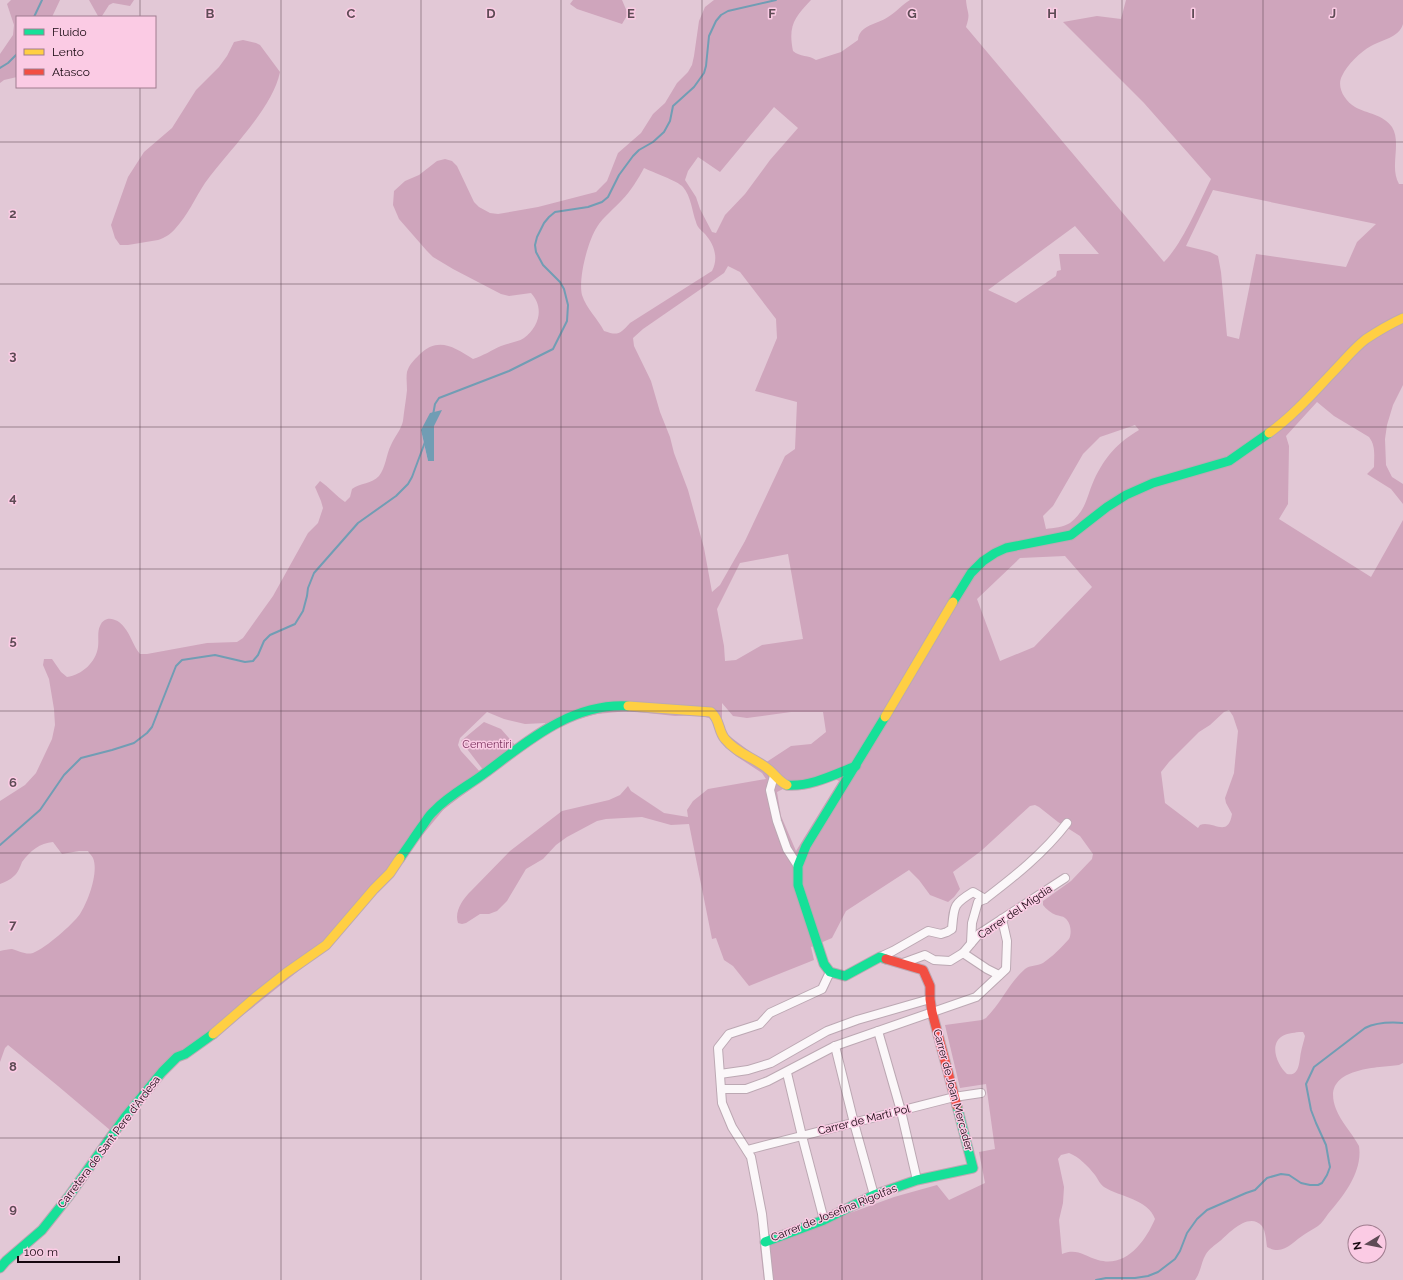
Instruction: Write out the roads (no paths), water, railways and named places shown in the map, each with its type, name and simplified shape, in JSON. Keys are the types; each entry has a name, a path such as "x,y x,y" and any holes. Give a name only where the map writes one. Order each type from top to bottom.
{"street":[{"path":"985,899 974,892 962,899 954,908 952,929 941,934 928,931 845,976 830,972 824,964 798,885 798,866 806,846 856,766 970,573 983,561 1006,548 1071,535 1106,508 1126,495 1154,483 1229,461 1282,424 1365,340 1387,325 1403,318"},
{"name":"Carretera de Sant Pere d'Ardesa","path":"0,1268 42,1230 69,1196 125,1117 172,1061 197,1047 254,1000 261,992 326,945 374,889 390,874 433,811 456,792 484,774 524,743 552,725 578,713 602,707 621,706 711,712 715,714 717,718 724,738 758,764 766,767 774,776 788,785 807,783 856,766"},
{"path":"774,776 770,790 776,821 787,850 798,866"},
{"path":"971,943 970,936 973,916 978,902 985,899 1020,872 1055,839 1067,823"},
{"name":"Carrer del Migdia","path":"902,963 925,955 934,960 950,961 963,953 979,934 1065,878"},
{"path":"721,1089 746,1089 786,1073 835,1046 976,997 1006,968 1007,941 1002,919"},
{"path":"963,953 999,975"},
{"name":"Carrer de Joan Mercader","path":"880,957 923,970 930,986 932,1012 973,1168"},
{"path":"769,1280 762,1214 751,1157 732,1127 722,1103 718,1048 729,1034 760,1024 770,1013 822,989 830,972"},
{"path":"720,1074 748,1070 771,1063 827,1031 857,1020 930,999"},
{"path":"878,1031 901,1111 917,1180"},
{"path":"835,1046 874,1195"},
{"path":"786,1073 824,1220"},
{"name":"Carrer de Martí Pol","path":"747,1150 954,1098 981,1093"},
{"name":"Carrer de Josefina Rigolfas","path":"765,1242 824,1220 874,1195 917,1180 973,1168"}],"water":[{"path":"442,410 434,426 434,461 428,461 421,430 430,413"}],"waterway":[{"path":"34,16 42,0"},
{"path":"433,415 435,404 439,398 509,371 553,349 567,321 568,305 564,289 560,282 543,265 536,252 535,245 537,237 544,223 555,212 588,207 602,202 608,197 619,175 633,156 664,132 670,121 673,106 694,87 704,73 709,36 716,21 721,15 728,11 776,0"},
{"path":"0,68 16,55"},
{"path":"0,845 40,810 64,775 81,758 134,743 147,733 152,727 176,666 182,660 215,655 245,662 253,661 258,655 264,641 270,635 295,624 303,611 308,588 314,573 358,523 396,496 408,484 425,442"},
{"path":"1096,1280 1106,1278 1135,1278 1148,1276 1158,1272 1175,1259 1187,1233 1197,1219 1207,1210 1255,1190 1267,1178 1281,1174 1289,1175 1301,1183 1310,1185 1318,1185 1322,1183 1330,1167 1326,1145 1311,1110 1306,1084 1314,1067 1365,1028 1384,1023 1403,1023"}],"park label":[{"name":"Cementiri","path":"487,744"}]}
